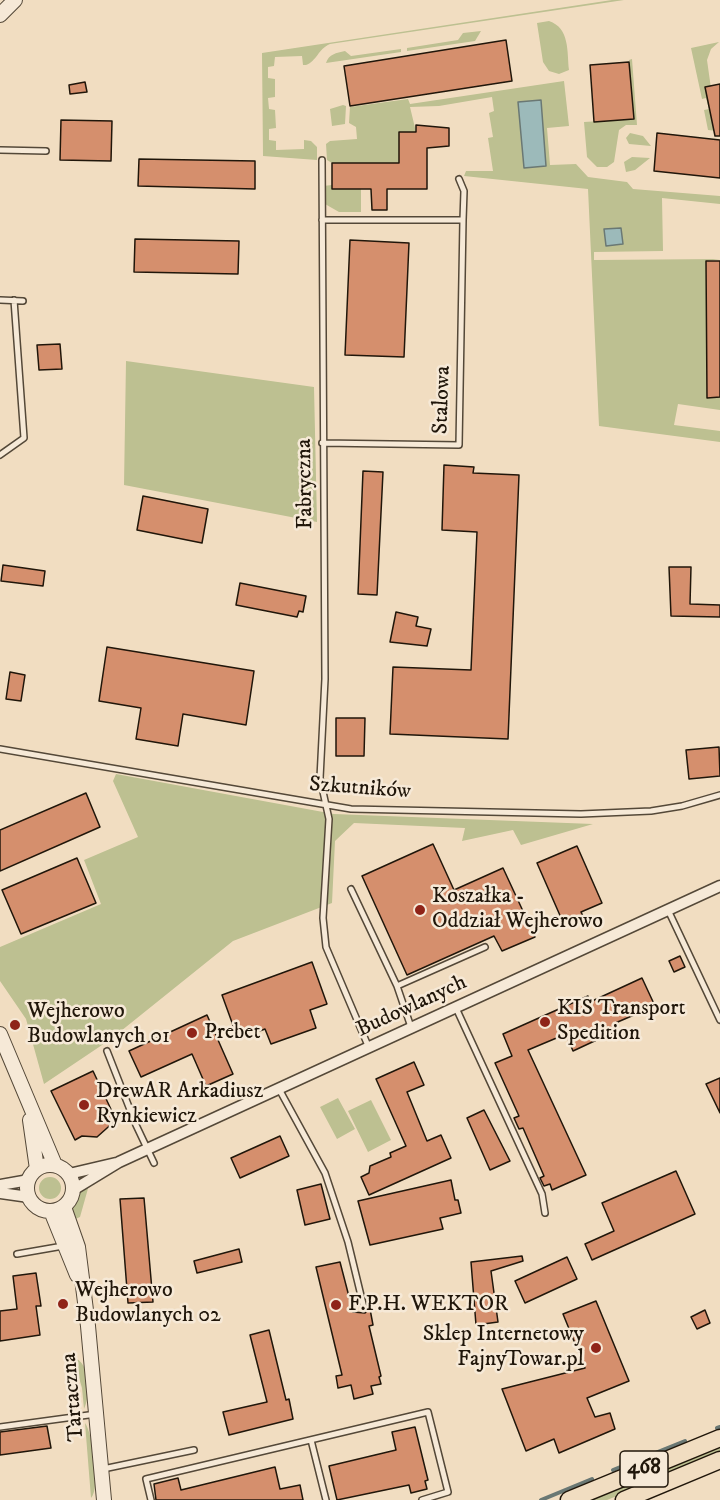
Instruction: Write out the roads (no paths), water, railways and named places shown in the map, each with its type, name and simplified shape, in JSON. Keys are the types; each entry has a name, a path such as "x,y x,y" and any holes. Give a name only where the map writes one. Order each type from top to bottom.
{"main road":[{"name":"468","path":"568,1500 720,1438"},
{"name":"468","path":"624,1500 720,1460"}],"street":[{"path":"0,15 15,0"},
{"name":"Budowlanych","path":"73,1190 119,1162 720,886"},
{"path":"0,1034 28,1106 55,1166 69,1174 73,1190 70,1199 57,1209 42,1210 29,1197 0,1193"},
{"path":"28,1106 33,1175 29,1197"},
{"name":"Budowlanych","path":"69,1174 119,1162"},
{"path":"0,1185 55,1166"},
{"name":"Tartaczna","path":"57,1209 65,1246 83,1291"},
{"name":"Tartaczna","path":"57,1209 78,1247 104,1500"}],"lane":[{"path":"0,150 46,151"},
{"name":"Fabryczna","path":"322,160 325,679 320,778 329,819 323,918 326,947 369,1048"},
{"name":"Stalowa","path":"322,443 459,445 464,191 459,179"},
{"path":"322,220 463,220"},
{"path":"0,300 23,301"},
{"path":"0,455 24,438 14,300"},
{"name":"Szkutników","path":"0,749 326,806 580,814 651,811 682,806 720,795"},
{"path":"351,889 397,986 412,1028"},
{"path":"668,910 720,1020"},
{"path":"397,986 485,947"},
{"path":"456,1008 542,1194 545,1213"},
{"path":"107,1051 154,1163"},
{"path":"279,1089 324,1173 348,1242 364,1308"},
{"path":"17,1254 65,1246"},
{"path":"151,1500 147,1479 428,1412 448,1492 422,1500"},
{"path":"0,1427 96,1414"},
{"path":"311,1440 326,1500"},
{"path":"101,1469 194,1450"}],"water":[{"path":"541,100 546,166 524,168 518,102"},
{"path":"621,228 623,244 606,246 604,229"}],"waterway":[{"path":"613,1470 685,1441"},
{"path":"541,1500 592,1479"}],"place":[{"name":"Koszałka - Oddział Wejherowo","path":"420,910"},
{"name":"KIS Transport Spedition","path":"545,1022"},
{"name":"Wejherowo Budowlanych 01","path":"15,1025"},
{"name":"Prebet","path":"192,1033"},
{"name":"DrewAR Arkadiusz Rynkiewicz","path":"84,1105"},
{"name":"Wejherowo Budowlanych 02","path":"63,1304"},
{"name":"F.P.H. WEKTOR","path":"336,1305"},
{"name":"Sklep Internetowy FajnyTowar.pl","path":"596,1348"}]}
